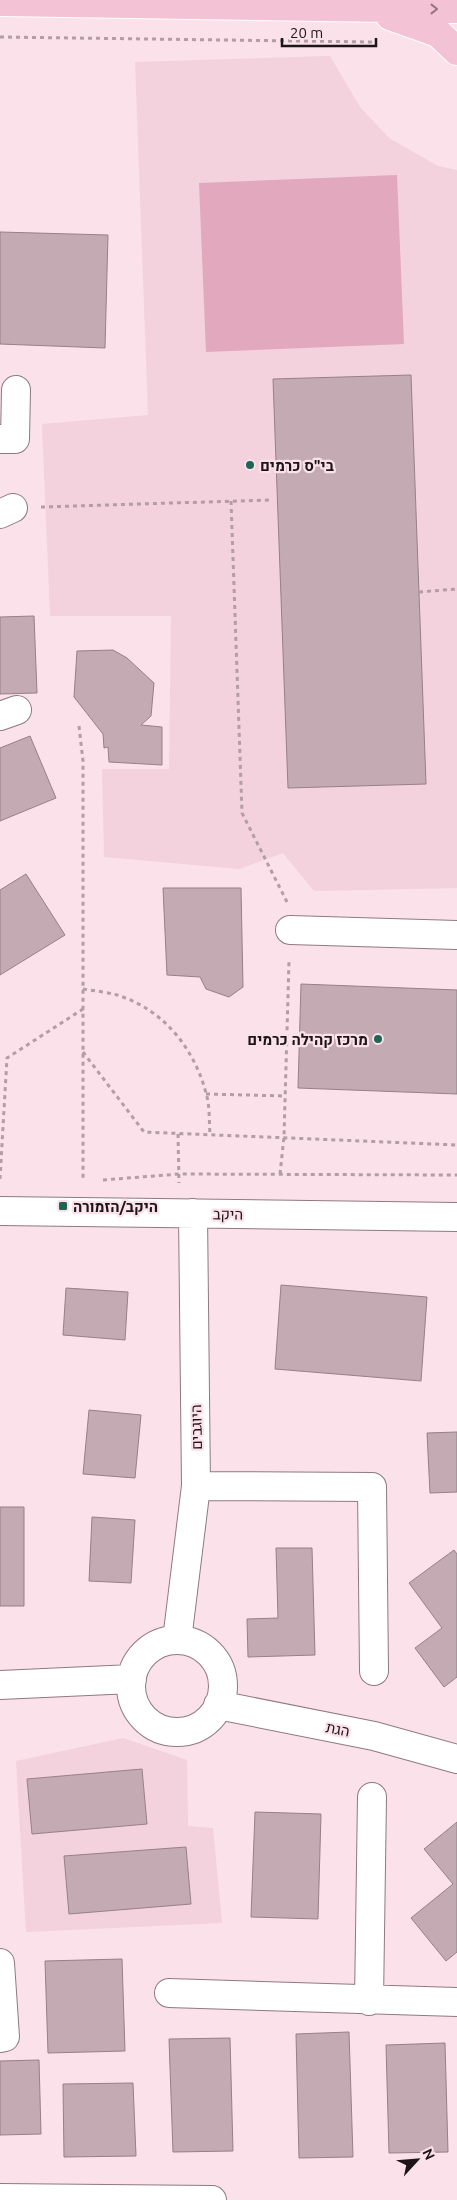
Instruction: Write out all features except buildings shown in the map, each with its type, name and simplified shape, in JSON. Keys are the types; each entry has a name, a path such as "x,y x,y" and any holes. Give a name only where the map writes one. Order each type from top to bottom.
{"main road":[{"path":"0,2 457,9"},
{"path":"370,9 438,33 457,51"}],"street":[{"path":"0,439 15,438 16,390"},
{"path":"290,930 457,935"},
{"name":"היקב","path":"0,1211 457,1216"},
{"name":"היוגבים","path":"177,1640 196,1486 187,1213"},
{"path":"196,1486 372,1487 374,1671"},
{"path":"177,1640 192,1642 205,1650 216,1661 222,1675 222,1691 218,1705 210,1717 199,1726 186,1731 171,1731 157,1727 146,1719 137,1708 132,1694 132,1680 135,1667 142,1656 152,1647 164,1642 177,1640"},
{"path":"0,1685 132,1680"},
{"name":"הגת","path":"218,1705 374,1736 457,1758"},
{"path":"369,2001 372,1797"},
{"path":"0,1963 5,2037 0,2038"},
{"path":"169,1993 369,2001 457,2002"},
{"path":"0,2198 212,2200"}],"path":[{"path":"0,37 374,42 382,44"},
{"path":"46,507 271,500"},
{"path":"231,501 242,813 287,901 290,930 284,1137 280,1174"},
{"path":"419,592 457,589"},
{"path":"79,726 83,761 83,1182"},
{"path":"84,989 116,994 139,1004 164,1021 189,1050 206,1094 210,1135"},
{"path":"9,1180 0,1180 1,1131 7,1058 84,1008"},
{"path":"83,1052 144,1132 457,1145"},
{"path":"206,1094 285,1096"},
{"path":"178,1134 179,1174 187,1213"},
{"path":"102,1180 179,1174 457,1175"},
{"path":"74,1181 93,1181"}],"shaded area":[{"name":"בי\"ס כרמים","path":"330,56 360,107 389,138 438,166 457,170 457,888 314,891 283,853 239,869 104,857 102,769 169,769 171,616 50,616 42,424 148,415 135,62"},
{"path":"397,175 404,344 206,352 199,183"},
{"path":"123,1738 187,1760 188,1826 213,1828 222,1923 26,1932 16,1761"}],"place":[{"name":"בי\"ס כרמים","path":"250,465"},
{"name":"מרכז קהילה כרמים","path":"378,1039"},
{"name":"היקב/הזמורה","path":"63,1206"}]}
